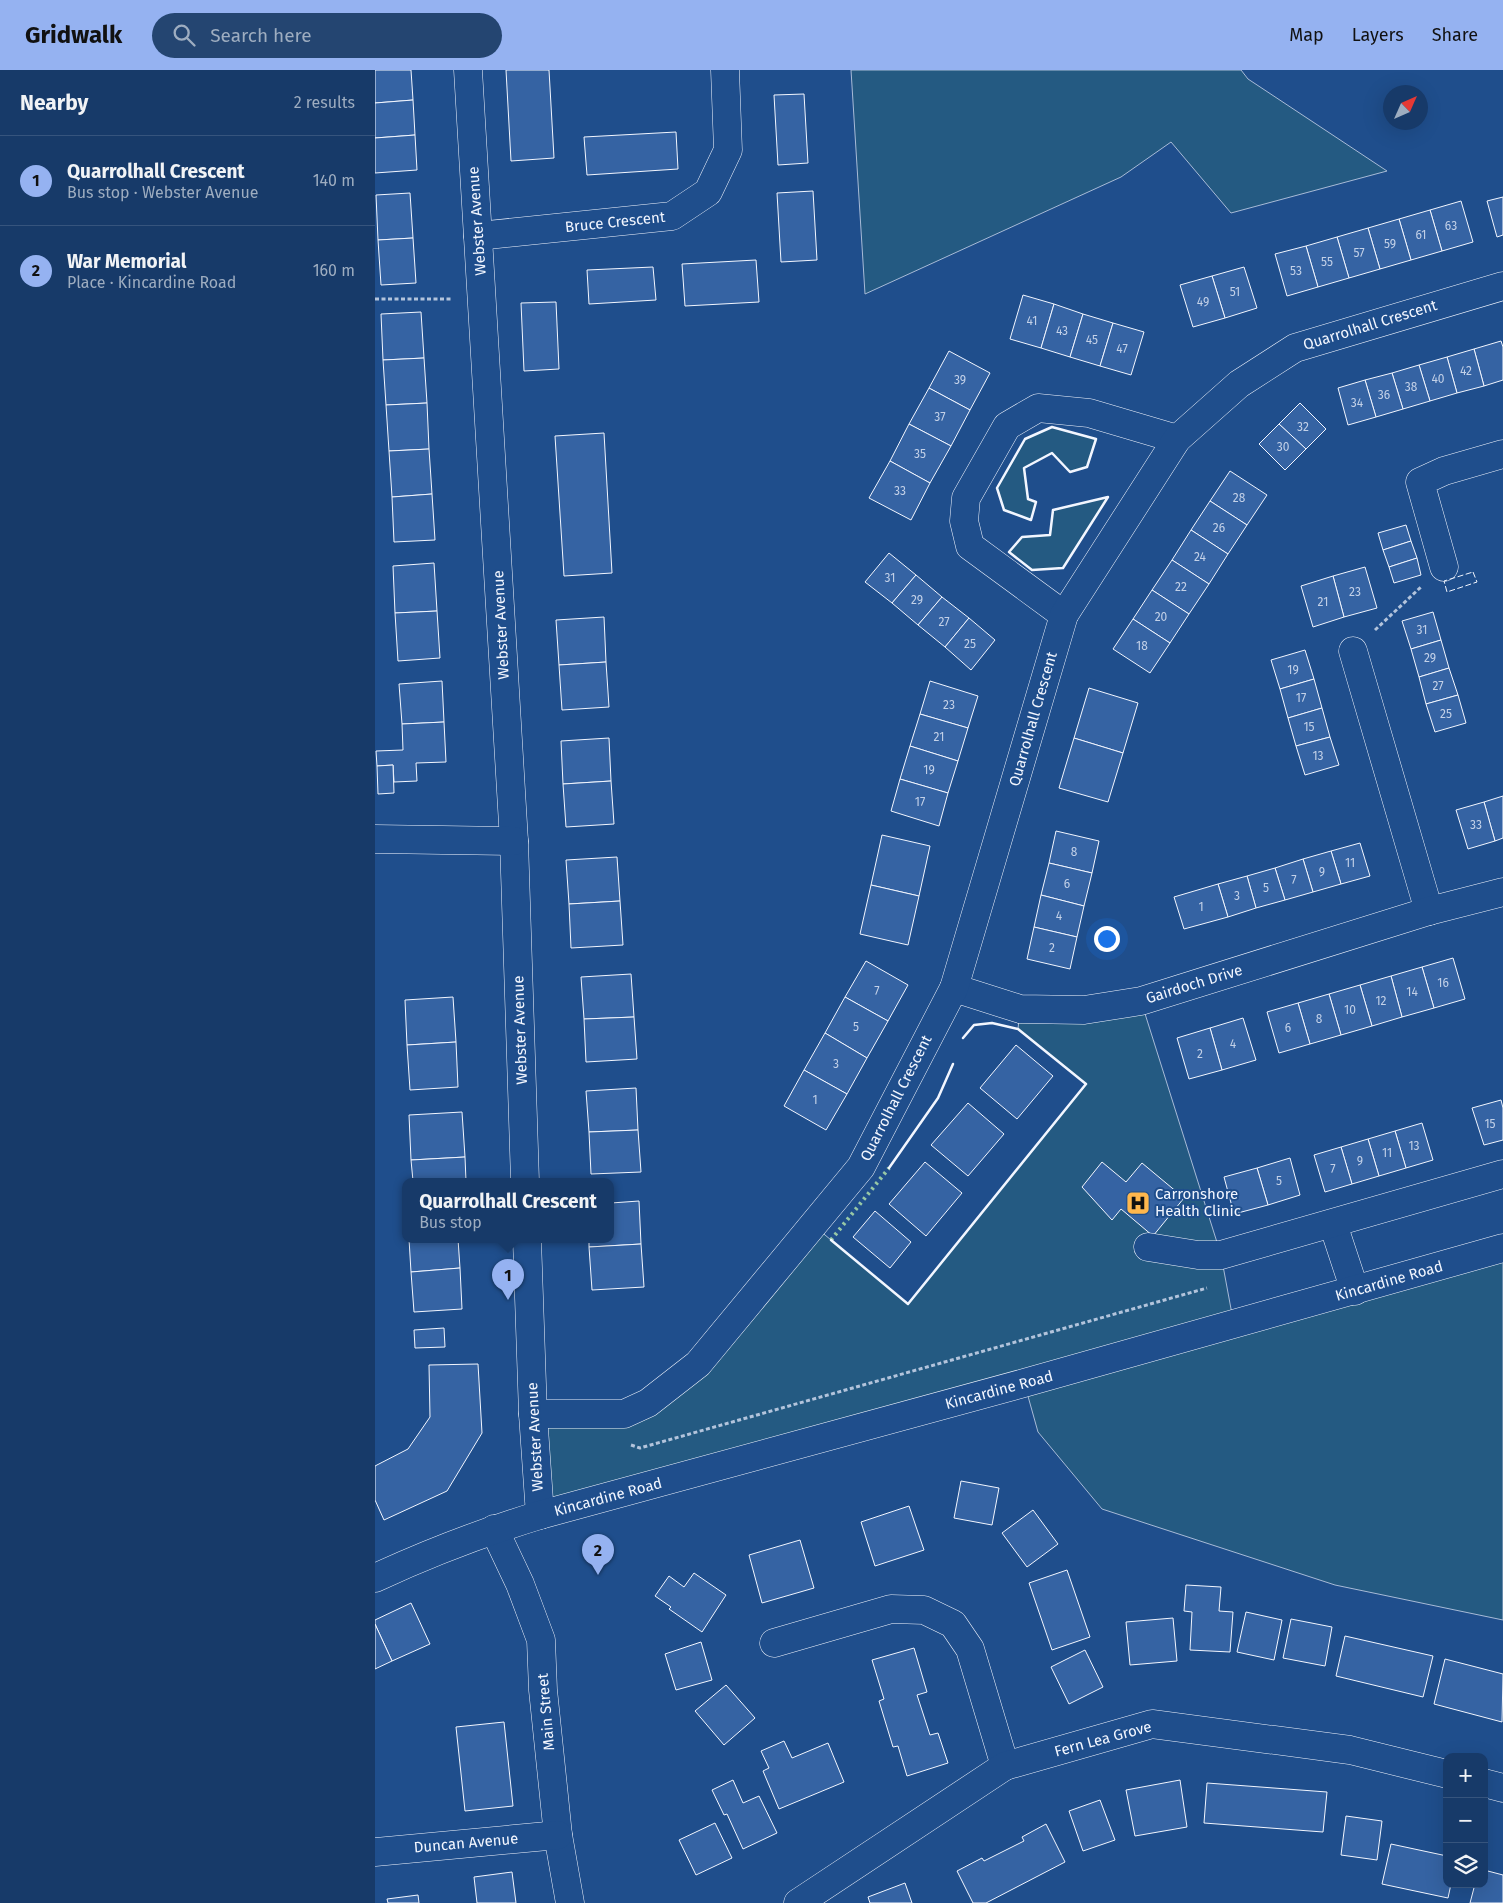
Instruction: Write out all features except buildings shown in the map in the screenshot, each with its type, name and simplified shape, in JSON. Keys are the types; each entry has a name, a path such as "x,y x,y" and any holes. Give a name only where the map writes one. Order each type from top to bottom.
{"street":[{"name":"Webster Avenue","path":"468,70 514,841 525,1178"},
{"name":"Bruce Crescent","path":"478,236 672,216 708,192 728,150 725,70"},
{"name":"Quarrolhall Crescent","path":"533,1414 624,1414 648,1403 698,1364 861,1167 954,988 1064,615 1177,439 1239,384 1295,348 1503,286"},
{"path":"1064,615 970,546 964,521 966,498 1007,426 1039,408 1089,413 1177,439"},
{"path":"1444,567 1420,482 1444,471 1503,454"},
{"path":"1353,651 1429,911"},
{"path":"375,839 514,841"},
{"name":"Gairdoch Drive","path":"954,988 1020,1009 1084,1010 1141,1001 1429,911 1503,892"},
{"path":"1148,1247 1198,1255 1221,1255 1503,1174"},
{"path":"1333,1224 1355,1291"},
{"name":"Webster Avenue","path":"527,1243 533,1414 540,1515"},
{"name":"Kincardine Road","path":"375,1578 494,1529 540,1515 1015,1386 1503,1248"},
{"name":"Main Street","path":"494,1529 520,1584 541,1640 543,1690 558,1835 570,1903"},
{"path":"774,1643 891,1609 923,1610 953,1624 970,1649 1005,1766"},
{"name":"Fern Lea Grove","path":"799,1903 1005,1766 1152,1724 1350,1750 1443,1773"},
{"path":"1488,1784 1503,1788"},
{"name":"Duncan Avenue","path":"375,1852 558,1835"}],"path":[{"path":"375,299 482,299"},
{"path":"1353,651 1444,567"},
{"path":"622,1442 640,1448 1226,1283 1221,1255"}],"shaded area":[{"path":"851,70 1241,70 1248,79 1387,171 1231,213 1171,142 1121,177 865,294"},
{"path":"1052,427 1096,439 1087,467 1070,472 1052,453 1024,468 1028,499 1036,502 1031,520 1004,510 997,488 1025,439"},
{"path":"1108,497 1063,568 1032,570 1009,552 1022,537 1050,535 1053,510"},
{"path":"1141,1001 1221,1255 1234,1325 1503,1248 1503,1620 1335,1585 1102,1509 1038,1432 1024,1382 540,1515 533,1414 648,1403 813,1225 908,1304 1086,1084 1018,1029 1020,1009"}],"hedge":[{"path":"831,1240 889,1168"}],"fence":[{"path":"1473,572 1477,582 1447,592 1444,581 1473,572"}],"wall":[{"path":"1052,427 1096,439 1087,467 1070,472 1052,453 1024,468 1028,499 1036,502 1031,520 1004,510 997,488 1025,439 1052,427"},
{"path":"1108,497 1063,568 1032,570 1009,552 1022,537 1050,535 1053,510 1108,497"},
{"path":"831,1240 908,1304 1086,1084 1018,1029 992,1023 974,1025 963,1038"},
{"path":"889,1168 938,1098 953,1064"}],"place":[{"name":"Carronshore Health Clinic","path":"1138,1203"},
{"name":"Quarrolhall Crescent","path":"508,1300"},
{"name":"War Memorial","path":"598,1575"}]}
